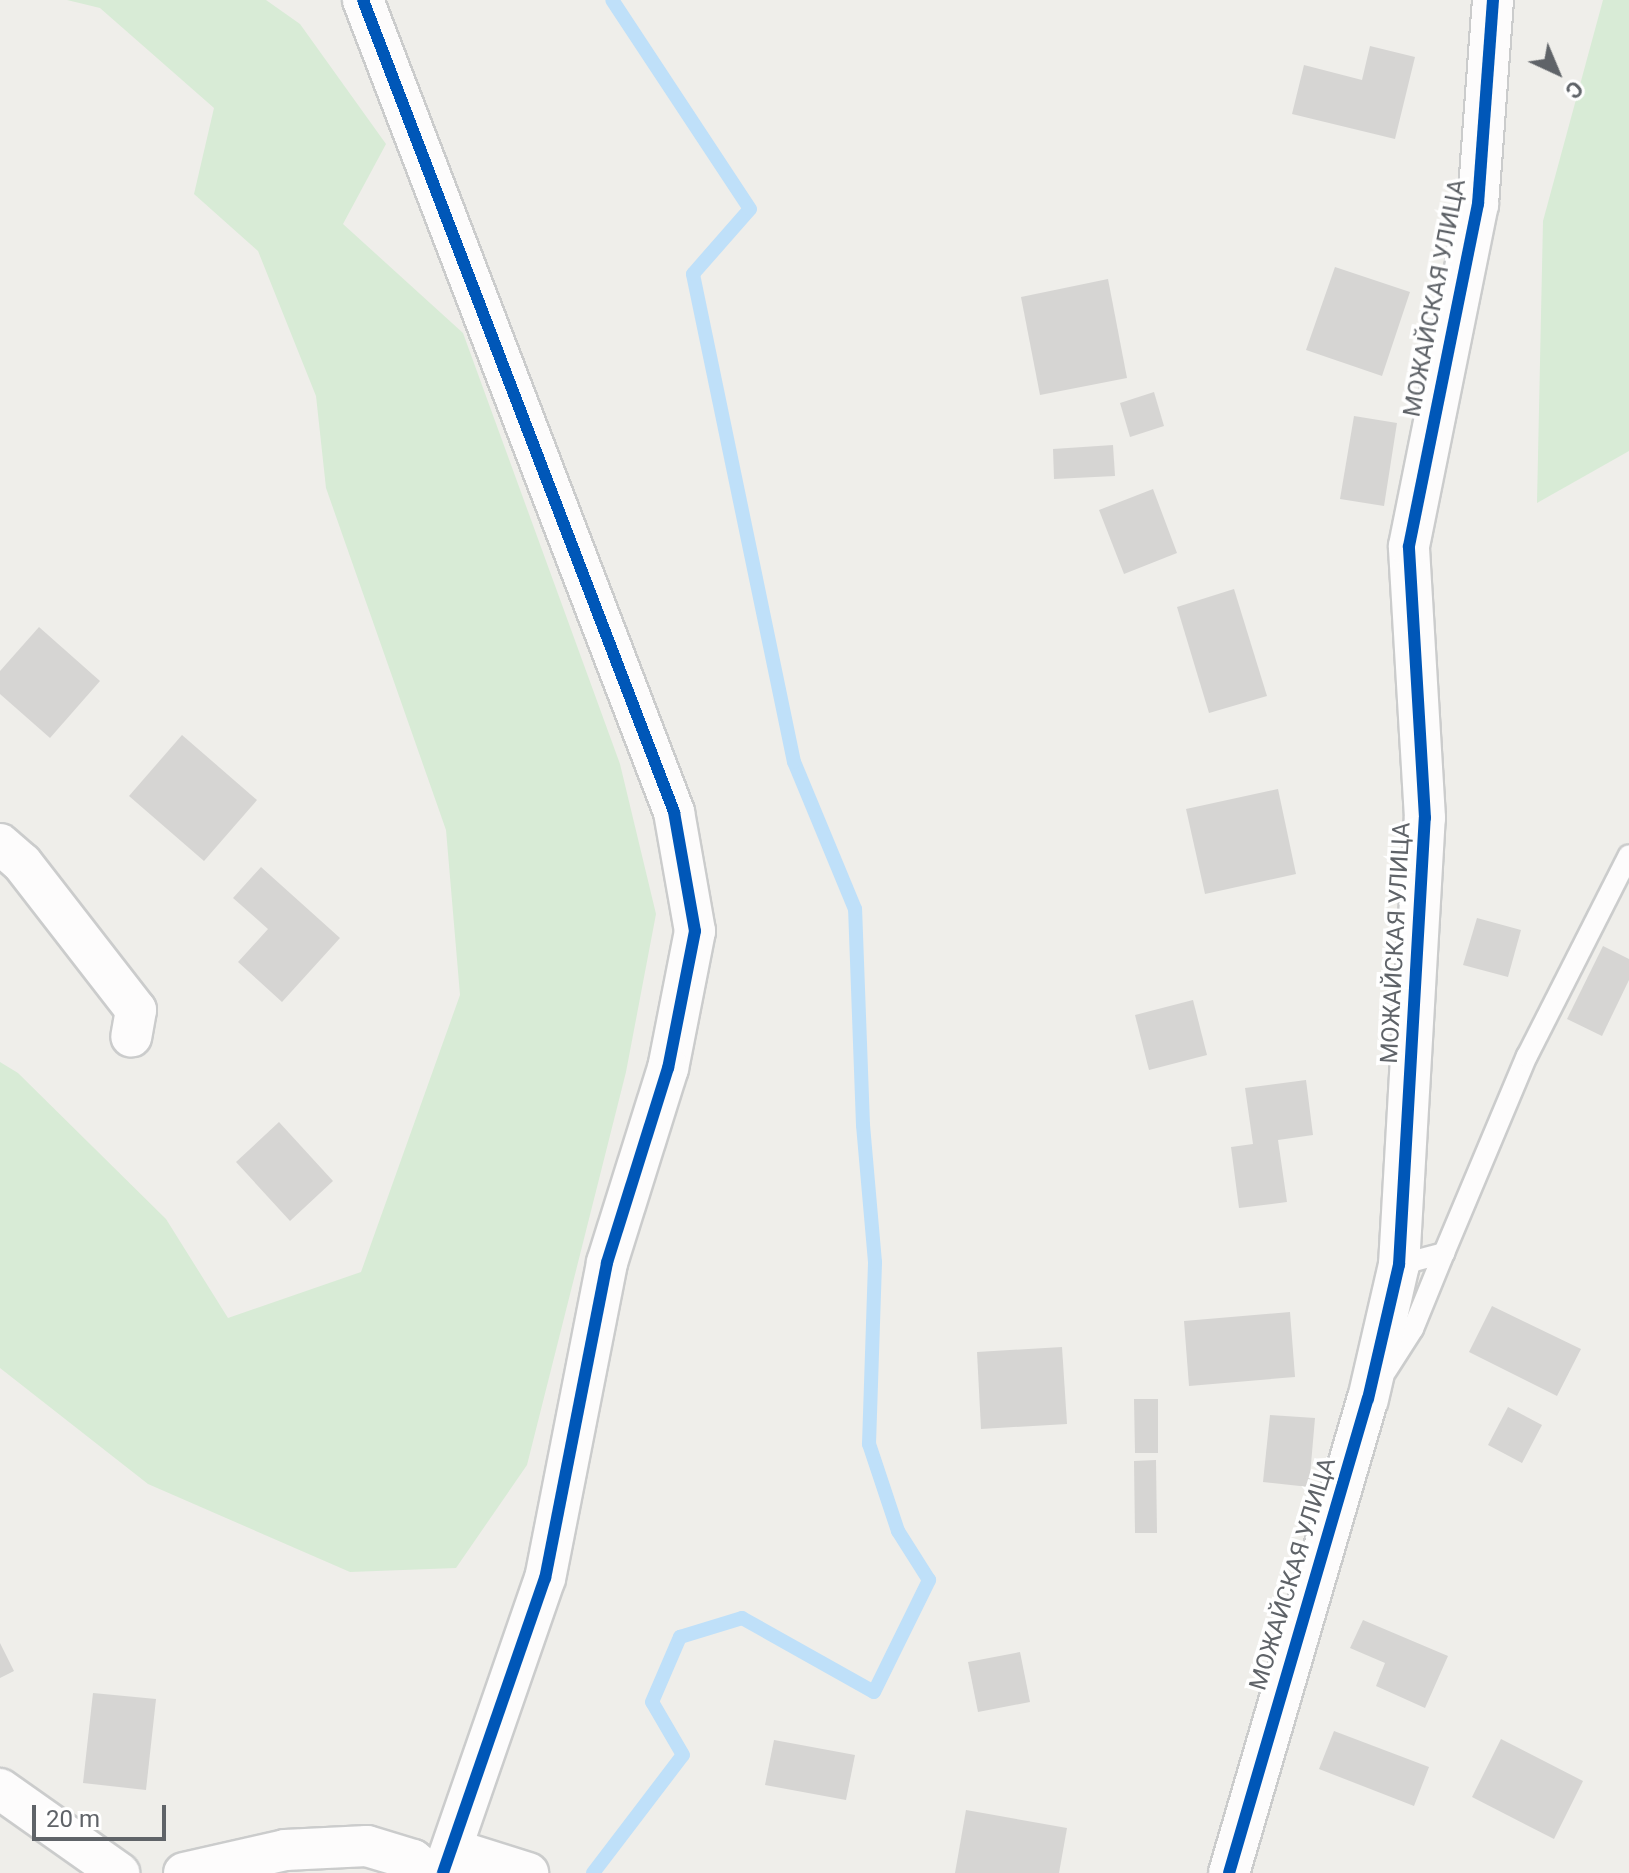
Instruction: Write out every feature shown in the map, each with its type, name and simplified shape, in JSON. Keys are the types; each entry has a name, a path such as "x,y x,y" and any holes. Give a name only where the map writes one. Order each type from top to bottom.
{"street":[{"path":"363,0 674,812 695,931 668,1068 607,1263 545,1578 441,1865"},
{"name":"МОЖАЙСКАЯ УЛИЦА","path":"1229,1873 1368,1399 1399,1265 1425,818 1409,546 1478,204 1493,0"},
{"path":"0,844 22,863 136,1010 131,1037"},
{"path":"0,1789 119,1873"},
{"path":"184,1873 285,1850 367,1846 441,1865 528,1873"}],"lane":[{"path":"1368,1399 1413,1329 1527,1056 1629,855"},
{"path":"1399,1265 1444,1253"}],"green space":[{"path":"67,0 266,0 300,24 386,144 343,224 463,333 620,764 656,914 626,1072 527,1465 456,1568 350,1572 148,1484 0,1368 0,1062 18,1073 166,1219 228,1318 361,1272 460,995 446,830 326,488 316,396 258,251 194,194 214,108 100,8"},
{"path":"1603,0 1629,0 1629,451 1537,503 1543,221"}],"building":[{"path":"1370,46 1415,57 1395,139 1292,114 1304,65 1362,80"},
{"path":"1335,267 1410,292 1382,376 1306,350"},
{"path":"1108,279 1127,378 1040,395 1021,297"},
{"path":"1154,392 1164,426 1130,437 1120,403"},
{"path":"1354,416 1397,423 1384,506 1340,499"},
{"path":"1113,445 1115,476 1054,479 1053,449"},
{"path":"1153,489 1177,553 1124,574 1099,510"},
{"path":"1234,589 1267,696 1209,713 1177,607"},
{"path":"39,627 100,681 50,738 0,694 0,671"},
{"path":"182,735 257,800 204,861 129,796"},
{"path":"1278,789 1296,874 1205,894 1186,809"},
{"path":"261,867 340,938 282,1002 238,962 268,929 233,898"},
{"path":"1477,918 1521,930 1508,977 1463,965"},
{"path":"1603,946 1629,959 1629,980 1602,1036 1567,1019"},
{"path":"1193,1000 1207,1055 1149,1070 1135,1015"},
{"path":"1306,1080 1313,1135 1278,1140 1287,1202 1239,1208 1231,1147 1253,1144 1245,1088"},
{"path":"279,1122 333,1181 290,1221 236,1162"},
{"path":"1492,1306 1581,1349 1557,1396 1469,1352"},
{"path":"1290,1312 1295,1377 1189,1386 1184,1321"},
{"path":"1062,1347 1067,1424 981,1429 977,1352"},
{"path":"1134,1399 1158,1399 1158,1453 1135,1453"},
{"path":"1508,1407 1542,1425 1522,1463 1488,1445"},
{"path":"1270,1415 1315,1418 1309,1487 1263,1482"},
{"path":"1156,1460 1157,1533 1135,1533 1134,1461"},
{"path":"1363,1620 1448,1656 1425,1708 1376,1686 1385,1663 1350,1648"},
{"path":"0,1643 14,1671 0,1678"},
{"path":"1020,1652 1030,1702 978,1712 968,1662"},
{"path":"93,1693 156,1699 146,1790 83,1783"},
{"path":"1334,1731 1429,1767 1414,1806 1319,1769"},
{"path":"1501,1739 1583,1781 1554,1839 1472,1797"},
{"path":"774,1740 855,1755 846,1800 765,1785"},
{"path":"966,1810 1067,1828 1059,1873 955,1873"}],"waterway":[{"path":"593,1873 683,1755 652,1702 680,1637 742,1618 874,1692 929,1580 898,1531 869,1444 875,1262 863,1125 855,909 794,762 693,274 750,209 612,0"}],"cycle path":[{"path":"363,0 674,812 695,931 668,1068 607,1263 545,1578 443,1873"},
{"path":"1229,1873 1368,1399 1399,1265 1425,818 1409,546 1478,204 1493,0"}]}
